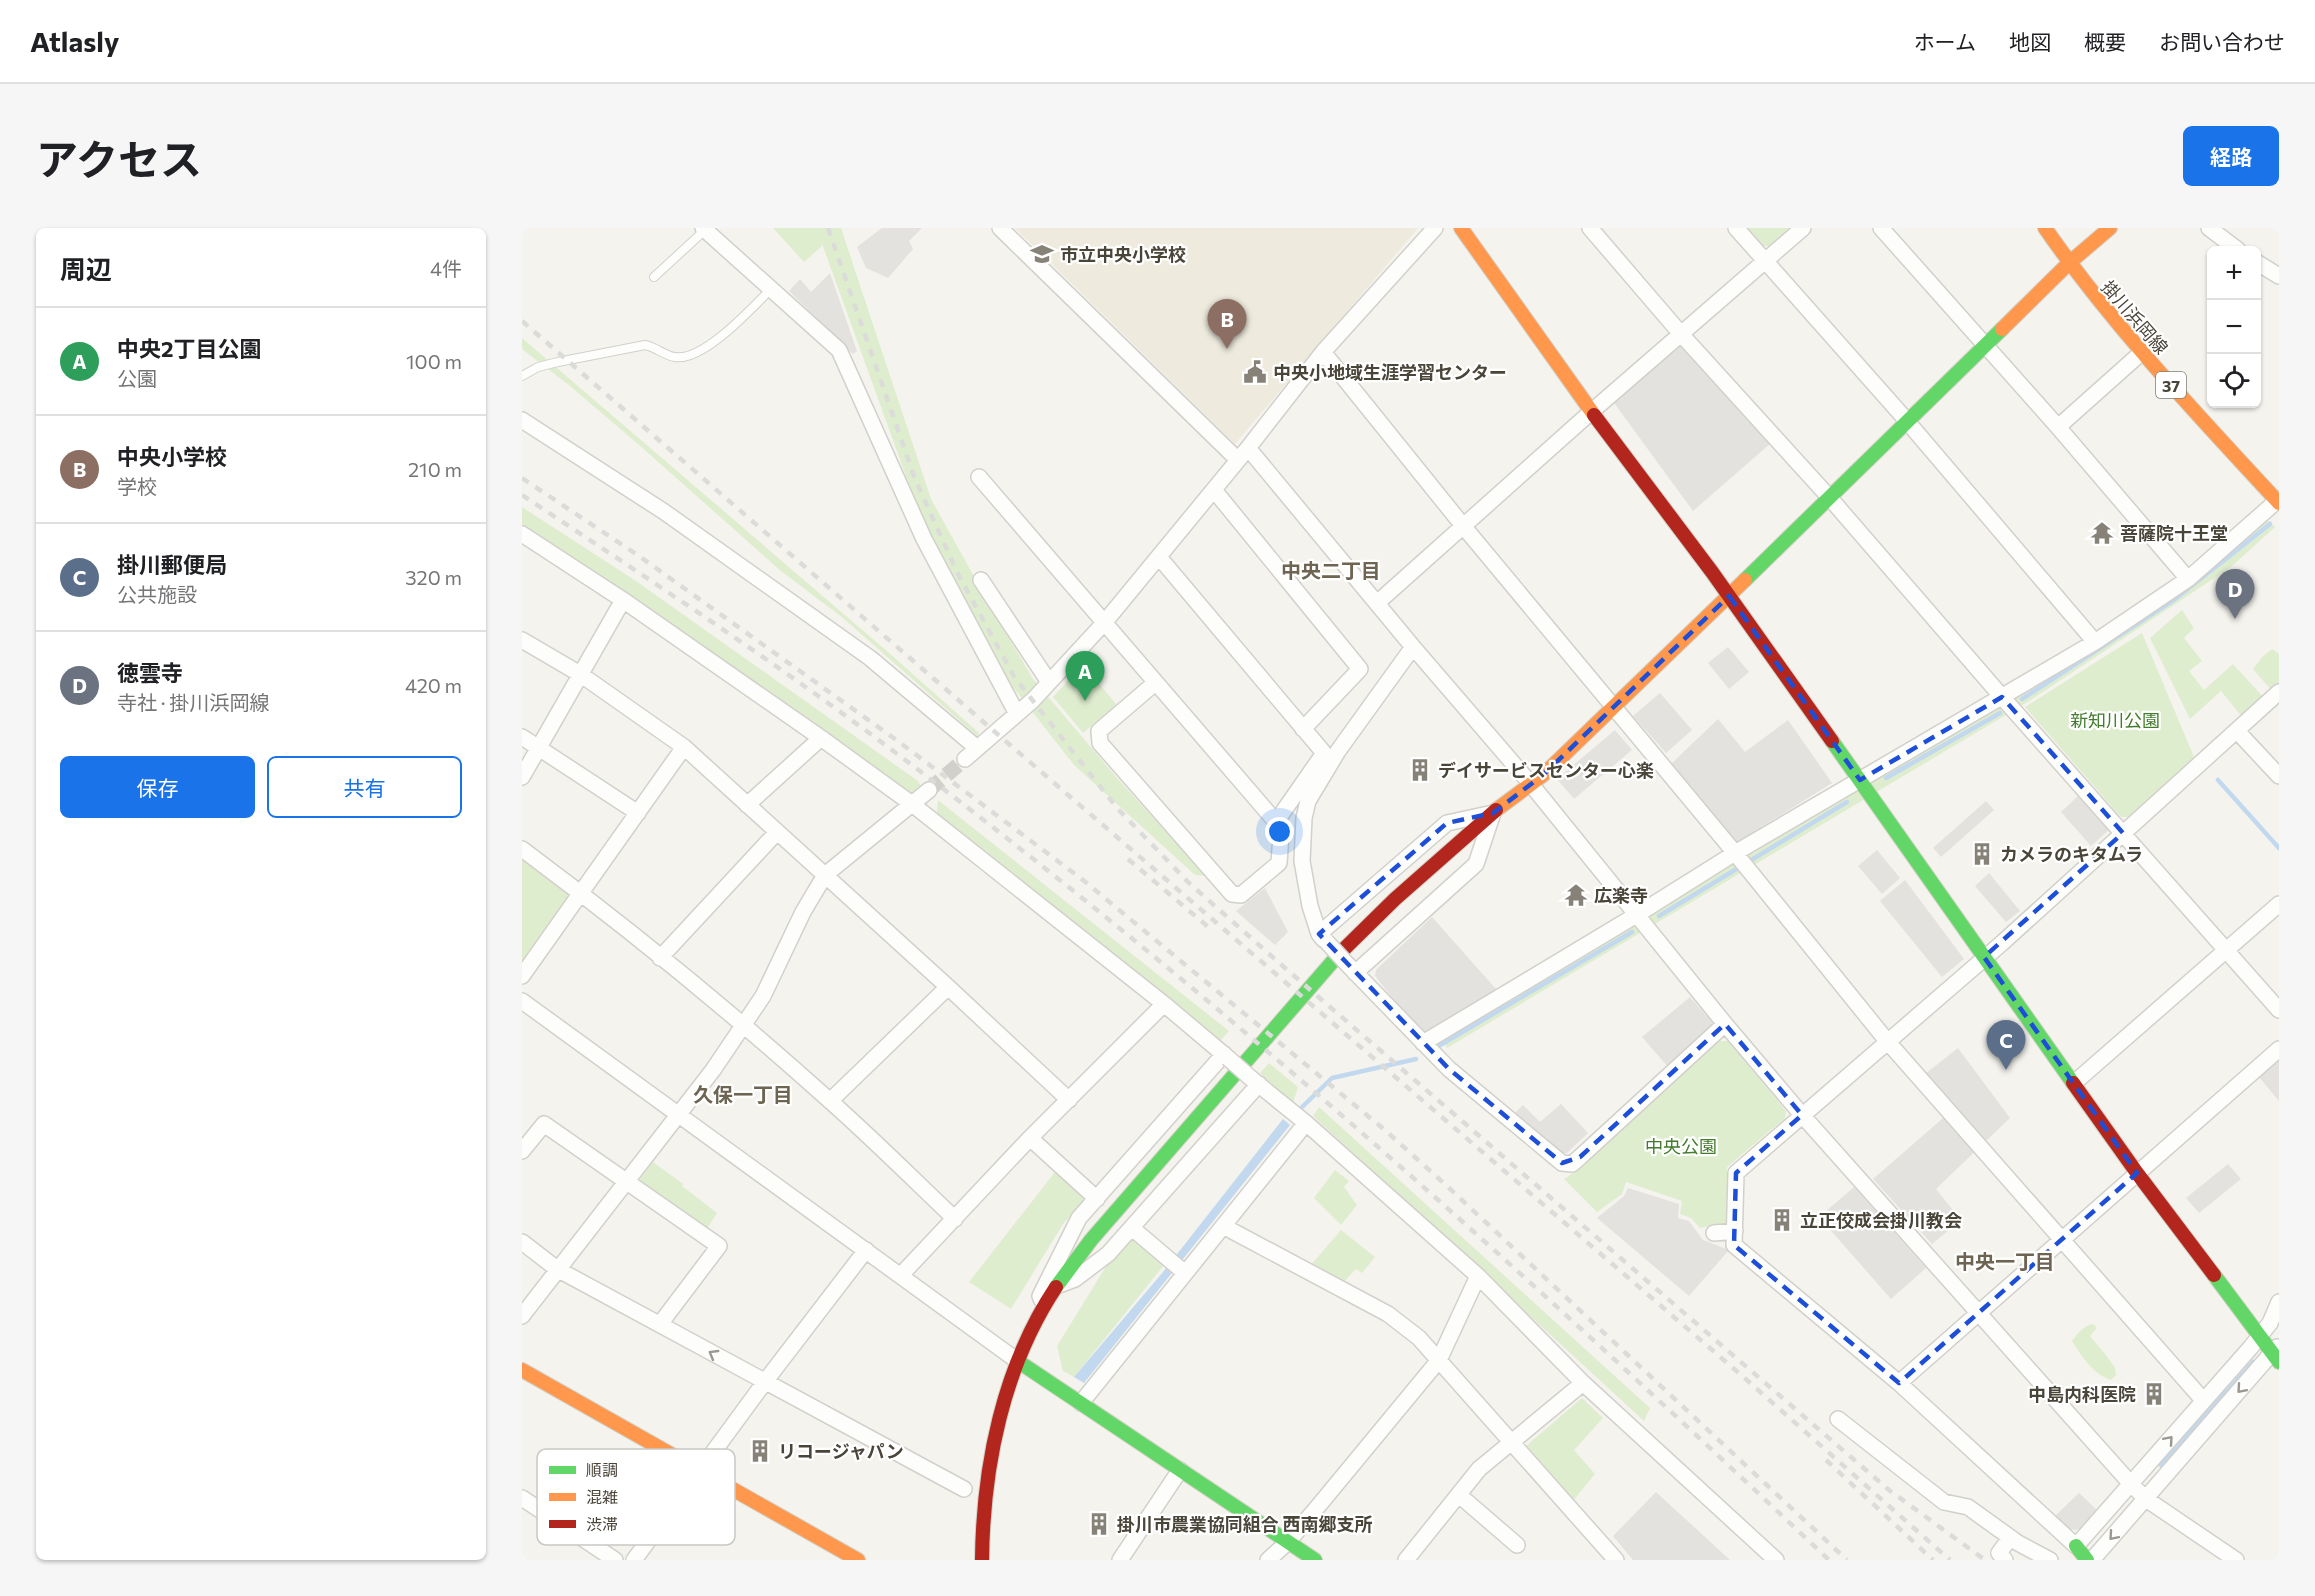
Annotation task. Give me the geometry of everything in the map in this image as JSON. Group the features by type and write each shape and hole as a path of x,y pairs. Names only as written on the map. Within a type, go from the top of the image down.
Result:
{"street":[{"path":"1000,228 1238,460"},
{"path":"965,759 1017,714 1104,623 1248,448 1323,352 1435,228"},
{"path":"1461,228 1591,412 1729,596 2137,1173 2259,1336 2277,1354 2146,1499 2082,1556"},
{"path":"1590,228 2279,1010"},
{"path":"1736,228 1907,421 2095,642"},
{"path":"1377,603 1591,412 1803,228"},
{"path":"1881,228 2058,427 2188,579"},
{"name":"掛川浜岡線","path":"2045,228 2086,288 2141,353 2278,501"},
{"path":"982,1560 981,1533 985,1485 993,1438 1019,1362 1044,1308 1091,1240 1329,964 1395,899 1493,813 1543,775 2069,263 2110,228"},
{"path":"2209,228 2233,246"},
{"path":"704,229 839,350 924,539 1017,714"},
{"path":"2261,265 2279,276"},
{"path":"1323,352 1887,1041 2203,1400"},
{"path":"2058,427 2141,353"},
{"path":"522,420 663,512 870,658 977,748"},
{"path":"1248,448 1413,647 1530,783 1725,1024 1802,1115 2131,1484 2146,1499 2236,1560"},
{"path":"979,477 1276,822 1281,836 1279,863 1241,895 1232,894 1100,743 1099,731 1155,683"},
{"path":"1214,490 1360,669 1304,729"},
{"path":"1428,1048 1735,853 2095,642 2188,579 2278,501"},
{"path":"522,534 623,600 912,804 1164,1004 1299,1117 1478,1276 1582,1383 1776,1560"},
{"path":"1159,557 1324,753 1276,822"},
{"path":"981,580 1049,682"},
{"path":"522,777 623,600"},
{"path":"522,640 579,674 684,747 1069,1100"},
{"path":"1413,647 1338,751 1308,801 1304,818 1302,861 1310,906 1323,938 1449,1069 1562,1163 1572,1164 1725,1024"},
{"path":"2082,1556 1899,1383 1734,1245 1737,1173 1984,957 2279,692"},
{"path":"2237,731 2279,776"},
{"path":"522,736 638,813"},
{"path":"747,805 821,738"},
{"path":"522,976 684,747"},
{"path":"522,1316 713,1070 744,1026 763,996 803,912 825,875 929,790"},
{"path":"1323,938 1447,823 1493,813"},
{"path":"1351,969 1476,864 1493,813"},
{"path":"660,958 777,832"},
{"path":"522,849 580,892 744,1026 830,1101 955,1219"},
{"path":"2074,1083 2279,904"},
{"path":"830,1101 948,987"},
{"path":"522,1001 1019,1362 1315,1560"},
{"path":"901,1275 1030,1138 1164,1004"},
{"path":"1899,1383 2279,1049"},
{"path":"1044,1308 1040,1296 1079,1218 1226,1056"},
{"path":"1059,1285 1075,1279 1102,1259 1132,1228 1256,1082"},
{"path":"1081,1403 1183,1271 1223,1226 1299,1117"},
{"path":"522,1151 544,1124 719,1246 660,1324"},
{"path":"1030,1138 1097,1199"},
{"path":"1223,1226 1388,1314 1419,1338 1616,1560"},
{"path":"1132,1228 1183,1271"},
{"path":"1714,1233 1735,1231"},
{"path":"522,1242 557,1269 764,1383 964,1489"},
{"path":"717,1449 764,1383 866,1250"},
{"path":"1268,1560 1288,1542 1439,1360 1478,1276"},
{"path":"2082,1556 2131,1484 2270,1323 2279,1302"},
{"path":"522,1370 662,1449"},
{"path":"1406,1560 1479,1469 1582,1383"},
{"path":"1838,1419 1944,1502 1968,1507 2010,1538 2050,1560"},
{"path":"1120,1560 1180,1470"},
{"path":"973,1560 974,1526 985,1485"},
{"path":"735,1490 857,1559 872,1559"},
{"path":"1459,1495 1517,1545"},
{"path":"522,1498 537,1508"},
{"path":"2005,1560 1999,1553 2010,1538"},
{"path":"592,1545 615,1560"},
{"path":"634,1560 645,1545"}],"lane":[{"path":"654,277 704,229"},
{"path":"522,376 558,362 645,345 675,357 690,355 719,339 771,290"}],"highlighted area":[{"path":"1729,596 1860,780 2002,697 2123,833 1984,957 2137,1173 1899,1383 1734,1245 1736,1173 1802,1115 1725,1024 1580,1157 1562,1163 1449,1069 1319,934 1447,823 1493,813 1543,775"}],"shaded area":[{"path":"882,228 922,228 909,241 913,249 888,278 866,268 857,247"},
{"path":"1015,228 1418,228 1235,444"},
{"path":"830,273 857,351 853,354 789,291 800,279 811,292"},
{"path":"1680,343 1771,443 1693,511 1612,400"},
{"path":"1728,647 1749,672 1729,689 1708,663"},
{"path":"1660,693 1692,730 1666,753 1633,716"},
{"path":"1718,719 1745,752 1788,720 1832,783 1736,843 1671,764"},
{"path":"1615,730 1632,750 1574,799 1557,779"},
{"path":"2080,794 2111,828 2091,846 2061,812"},
{"path":"1986,801 1994,810 1941,857 1933,848"},
{"path":"1877,850 1900,878 1882,894 1858,866"},
{"path":"1989,873 2020,911 2006,922 1975,886"},
{"path":"1905,880 1964,959 1942,977 1880,901"},
{"path":"1265,888 1288,932 1275,945 1236,911"},
{"path":"1432,917 1496,989 1465,1011 1425,1034 1409,1019 1375,976 1376,970"},
{"path":"1690,997 1717,1028 1669,1068 1642,1037"},
{"path":"1958,1048 2010,1118 1936,1189 1961,1220 1932,1244 1873,1179 1950,1112 1920,1078"},
{"path":"2279,1060 2279,1101 2259,1077"},
{"path":"1561,1104 1588,1133 1567,1153 1561,1153 1515,1113 1523,1105 1540,1122"},
{"path":"2228,1164 2241,1179 2199,1213 2186,1198"},
{"path":"1854,1187 1926,1268 1891,1299 1819,1217"},
{"path":"1628,1188 1679,1204 1678,1218 1689,1221 1703,1240 1729,1250 1689,1296 1597,1218 1624,1196"},
{"path":"1656,1492 1730,1560 1633,1560 1613,1536"},
{"path":"2079,1493 2097,1510 2080,1529 2075,1530 2070,1529 2055,1516"}],"green space":[{"path":"773,228 841,228 931,499 996,616 1033,679 1117,778 1206,876 1195,875 1074,765 1012,686 919,512 821,241 822,246 804,262"},
{"path":"1745,228 1790,228 1769,246 1760,246"},
{"path":"522,338 888,652 979,733 977,736 843,618 781,571 638,444 522,349"},
{"path":"522,507 636,581 918,781 921,786 908,794 823,729 522,524"},
{"path":"2267,519 2275,527 2231,567 2031,700 1447,1048 1443,1039 2226,555"},
{"path":"2182,610 2194,628 2184,638 2202,661 2189,671 2204,690 2233,664 2265,699 2243,718 2221,691 2190,719 2150,638"},
{"name":"新知川公園","path":"2142,633 2194,757 2129,817 2121,817 2025,707"},
{"path":"2272,649 2279,654 2279,685 2272,691 2253,669"},
{"path":"1083,665 1117,705 1083,733 1053,697"},
{"path":"938,800 1229,1031 1220,1041 937,813"},
{"path":"522,859 572,895 522,963"},
{"name":"中央公園","path":"1719,1041 1728,1041 1786,1111 1785,1118 1727,1167 1727,1222 1700,1228 1691,1218 1680,1214 1682,1201 1626,1182 1622,1194 1597,1212 1564,1179 1576,1171"},
{"path":"1269,1063 1298,1087 1293,1103 1260,1073"},
{"path":"1319,1107 1650,1408 1644,1421 1313,1116"},
{"path":"653,1162 717,1213 705,1232 638,1182"},
{"path":"1335,1170 1349,1181 1344,1187 1357,1205 1341,1225 1314,1198"},
{"path":"1055,1172 1087,1197 1063,1224 1011,1309 969,1282"},
{"path":"1341,1230 1375,1257 1362,1273 1356,1269 1342,1284 1309,1267"},
{"path":"1131,1238 1164,1265 1074,1377 1063,1371 1057,1346 1110,1260"},
{"path":"2093,1324 2097,1328 2090,1336 2115,1368 2116,1375 2111,1380 2093,1369 2072,1341 2084,1328"},
{"path":"1582,1398 1603,1418 1574,1450 1595,1474 1572,1502 1526,1446"}],"water":[{"path":"1283,1119 1290,1125 1084,1383 1074,1377 1163,1272"}],"waterway":[{"path":"2022,699 2175,599 2270,524"},
{"path":"1886,778 2000,713"},
{"path":"2218,780 2279,848"},
{"path":"1659,916 1847,802"},
{"path":"1437,1047 1632,932"},
{"path":"1298,1111 1332,1078 1416,1059"},
{"path":"2161,1465 2253,1362"}],"tunnel":[{"path":"929,790 965,759"}],"railway":[{"path":"828,228 915,479 958,574 1015,678 1117,808 1189,883 1285,968 1889,1490 1985,1560"},
{"path":"522,321 1740,1374 1950,1560"},
{"path":"522,478 639,556 895,739 1083,880 1386,1131 1847,1560"},
{"path":"522,495 709,620 847,717 1015,844 1135,941 1254,1040 1488,1244 1829,1560"},
{"path":"1128,859 1213,931"},
{"path":"1826,1460 1933,1560"}],"traffic: fast":[{"path":"1745,580 2002,329"},
{"path":"1832,741 2073,1083"},
{"path":"1056,1287 1091,1240 1340,953"},
{"path":"2214,1275 2279,1362"},
{"path":"1019,1362 1315,1560"},
{"path":"2076,1546 2087,1560"}],"traffic: slow":[{"path":"1461,228 1594,415"},
{"path":"2045,228 2128,335 2279,503"},
{"path":"2002,329 2069,263 2110,228"},
{"path":"1496,810 1543,775 1745,580"},
{"path":"522,1370 662,1449"},
{"path":"735,1490 858,1560"}],"traffic: jam":[{"path":"1594,415 1712,572 1832,741"},
{"path":"1340,953 1395,899 1496,810"},
{"path":"2073,1083 2214,1275"},
{"path":"982,1560 987,1489 1000,1418 1022,1350 1056,1287"}],"place":[{"name":"市立中央小学校","path":"1042,254"},
{"name":"中央小学校","path":"1227,349"},
{"name":"中央小地域生涯学習センター","path":"1255,372"},
{"name":"菩薩院十王堂","path":"2102,533"},
{"name":"徳雲寺","path":"2235,619"},
{"name":"中央2丁目公園","path":"1085,701"},
{"name":"デイサービスセンター心楽","path":"1420,770"},
{"name":"カメラのキタムラ","path":"1982,854"},
{"name":"広楽寺","path":"1576,895"},
{"name":"掛川郵便局","path":"2006,1070"},
{"name":"立正佼成会掛川教会","path":"1782,1220"},
{"name":"中島内科医院","path":"2154,1394"},
{"name":"リコージャパン","path":"760,1451"},
{"name":"掛川市農業協同組合 西南郷支所","path":"1099,1524"}],"district":[{"name":"中央二丁目","path":"1331,570"},
{"name":"久保一丁目","path":"743,1094"},
{"name":"中央一丁目","path":"2005,1261"}]}
